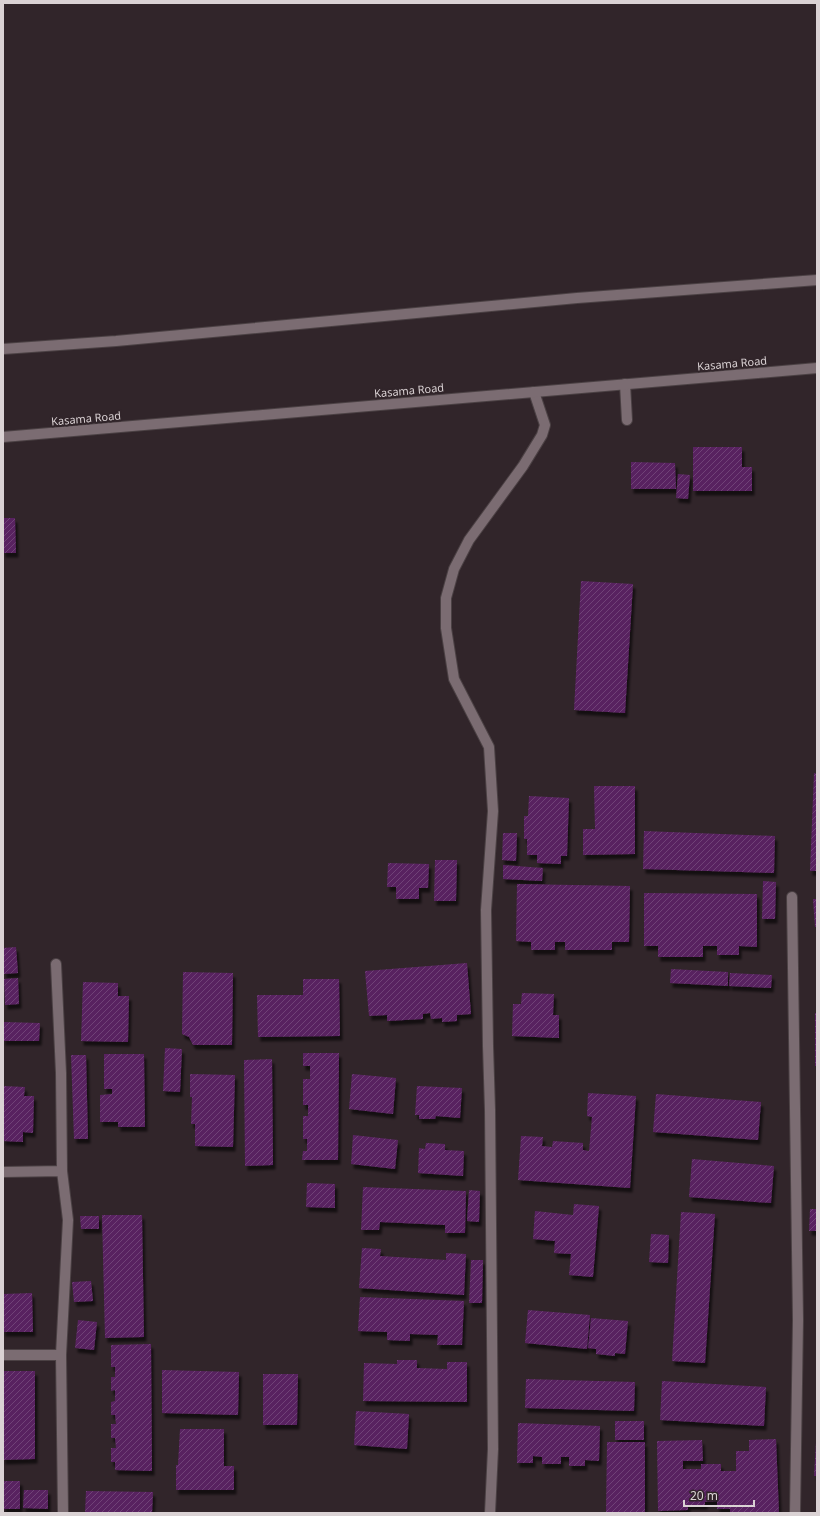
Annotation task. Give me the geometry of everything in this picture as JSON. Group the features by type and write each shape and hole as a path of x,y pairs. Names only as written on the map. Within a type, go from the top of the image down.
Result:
{"street":[{"path":"3,349 124,340 577,298 817,280"},
{"name":"Kasama Road","path":"3,437 817,368"},
{"path":"626,384 627,420"},
{"path":"490,1513 493,1441 490,1110 486,910 492,811 488,747 454,679 446,628 446,598 454,569 469,540 523,466 542,435 545,425 534,392"},
{"path":"792,897 798,1320 795,1513"},
{"path":"56,964 61,1073 62,1171 68,1220 61,1355 63,1513"},
{"path":"3,1172 62,1171"},
{"path":"3,1355 61,1355"}],"building":[{"path":"693,447 742,447 742,467 752,467 752,491 693,491"},
{"path":"631,462 675,463 676,489 631,489"},
{"path":"678,474 690,475 688,499 676,498"},
{"path":"3,518 15,518 16,553 3,553"},
{"path":"581,581 633,584 625,713 574,710"},
{"path":"814,773 817,774 817,871 810,871"},
{"path":"594,786 635,786 635,854 583,855 583,829 595,829"},
{"path":"529,796 569,798 567,856 561,856 561,864 537,863 537,855 527,855 527,839 524,839 524,816 528,816"},
{"path":"644,831 775,836 774,873 643,869"},
{"path":"503,833 517,833 516,861 502,860"},
{"path":"435,860 457,860 456,901 434,901"},
{"path":"388,863 429,864 428,888 419,888 419,899 396,899 396,887 387,887"},
{"path":"503,865 543,868 542,881 503,879"},
{"path":"763,881 776,882 775,919 762,919"},
{"path":"517,884 630,886 629,942 612,942 612,950 565,950 565,942 555,942 555,950 531,950 531,942 516,941"},
{"path":"644,893 757,894 757,947 739,946 739,955 717,955 717,946 703,946 703,957 658,957 658,946 644,946"},
{"path":"813,899 817,899 817,927 815,927"},
{"path":"16,947 18,973 4,974 3,948"},
{"path":"467,963 471,1014 457,1015 457,1021 442,1022 442,1018 431,1019 430,1013 423,1014 423,1019 387,1021 387,1015 369,1016 365,971"},
{"path":"671,969 728,972 728,986 670,983"},
{"path":"183,972 233,973 232,1045 193,1045 189,1037 182,1034"},
{"path":"730,973 772,975 771,988 729,986"},
{"path":"18,978 19,1004 5,1005 4,979"},
{"path":"303,979 339,979 340,1036 258,1037 257,995 303,995"},
{"path":"83,982 118,983 118,996 129,996 128,1042 81,1041"},
{"path":"522,993 554,994 553,1015 559,1015 559,1038 512,1036 513,1004 521,1004"},
{"path":"815,1013 817,1013 817,1066 815,1066"},
{"path":"3,1022 40,1023 39,1041 3,1041"},
{"path":"165,1048 182,1049 180,1092 163,1091"},
{"path":"303,1053 339,1053 338,1160 302,1160 303,1151 307,1151 307,1139 303,1139 303,1116 308,1116 308,1105 303,1105 303,1079 310,1079 310,1066 303,1066"},
{"path":"104,1054 144,1054 145,1127 118,1127 118,1122 100,1122 100,1095 112,1094 112,1089 104,1089"},
{"path":"71,1055 86,1055 88,1139 74,1139"},
{"path":"272,1059 273,1165 245,1166 244,1060"},
{"path":"190,1074 235,1075 233,1147 195,1146 195,1124 191,1124 192,1097 190,1097"},
{"path":"352,1074 396,1078 393,1114 349,1109"},
{"path":"3,1086 25,1087 24,1096 34,1096 33,1133 23,1132 23,1142 3,1141"},
{"path":"417,1086 462,1088 460,1118 436,1116 435,1119 419,1119 419,1115 415,1115"},
{"path":"588,1093 636,1096 630,1188 518,1180 521,1136 543,1137 542,1146 552,1147 553,1141 583,1143 583,1150 589,1151 592,1117 587,1116"},
{"path":"656,1094 761,1102 758,1140 653,1132"},
{"path":"353,1135 398,1140 395,1169 351,1164"},
{"path":"426,1143 445,1144 445,1150 464,1151 463,1176 418,1173 419,1148 425,1149"},
{"path":"692,1159 774,1166 771,1203 689,1197"},
{"path":"307,1183 335,1184 335,1208 306,1207"},
{"path":"363,1187 466,1191 465,1233 445,1233 445,1225 380,1222 379,1230 361,1230"},
{"path":"469,1190 480,1191 479,1222 467,1221"},
{"path":"574,1204 599,1206 593,1277 569,1275 571,1254 554,1253 555,1241 533,1239 535,1211 573,1215"},
{"path":"810,1209 817,1209 817,1231 809,1231"},
{"path":"681,1212 715,1214 705,1363 672,1361"},
{"path":"102,1215 142,1215 144,1337 105,1338"},
{"path":"80,1216 99,1216 99,1229 81,1229"},
{"path":"651,1234 669,1235 668,1263 649,1262"},
{"path":"362,1248 381,1249 380,1256 446,1260 446,1253 466,1254 464,1295 359,1288"},
{"path":"471,1260 483,1260 482,1303 469,1303"},
{"path":"91,1281 93,1301 74,1302 72,1282"},
{"path":"32,1293 33,1332 3,1332 3,1294"},
{"path":"360,1297 464,1301 462,1345 437,1345 438,1335 410,1334 410,1341 387,1340 387,1332 358,1331"},
{"path":"528,1310 590,1315 587,1349 525,1343"},
{"path":"591,1318 628,1321 625,1354 615,1353 615,1356 596,1354 596,1349 588,1348"},
{"path":"78,1320 97,1322 94,1350 75,1348"},
{"path":"151,1344 152,1471 115,1470 115,1462 111,1462 111,1448 116,1448 115,1438 111,1438 111,1424 116,1424 115,1415 111,1415 111,1402 115,1401 115,1390 111,1391 111,1377 115,1377 115,1367 111,1367 111,1345"},
{"path":"397,1360 417,1360 417,1368 447,1369 447,1362 467,1362 467,1402 363,1401 364,1363 397,1364"},
{"path":"162,1370 239,1372 238,1415 162,1413"},
{"path":"3,1371 35,1371 35,1459 3,1460"},
{"path":"263,1374 298,1374 297,1425 263,1425"},
{"path":"526,1379 635,1382 634,1411 525,1408"},
{"path":"662,1381 766,1387 764,1426 660,1420"},
{"path":"356,1411 409,1414 407,1449 354,1445"},
{"path":"615,1421 644,1421 644,1440 615,1440"},
{"path":"518,1423 600,1426 599,1461 585,1460 585,1466 569,1466 569,1457 561,1457 561,1464 542,1464 542,1457 533,1456 533,1463 517,1463"},
{"path":"180,1429 224,1429 224,1466 234,1466 234,1490 176,1490 176,1465 178,1465"},
{"path":"776,1439 779,1513 730,1513 730,1509 717,1509 717,1501 705,1502 705,1505 688,1505 688,1510 658,1511 657,1441 702,1440 703,1461 683,1461 683,1469 701,1469 701,1464 721,1464 721,1471 736,1471 736,1451 749,1451 749,1440"},
{"path":"607,1442 645,1442 645,1513 606,1513"},
{"path":"816,1442 817,1476 814,1476"},
{"path":"3,1481 20,1481 20,1509 3,1509"},
{"path":"24,1490 48,1490 48,1509 23,1508"},
{"path":"86,1491 153,1492 152,1513 85,1513"}]}
